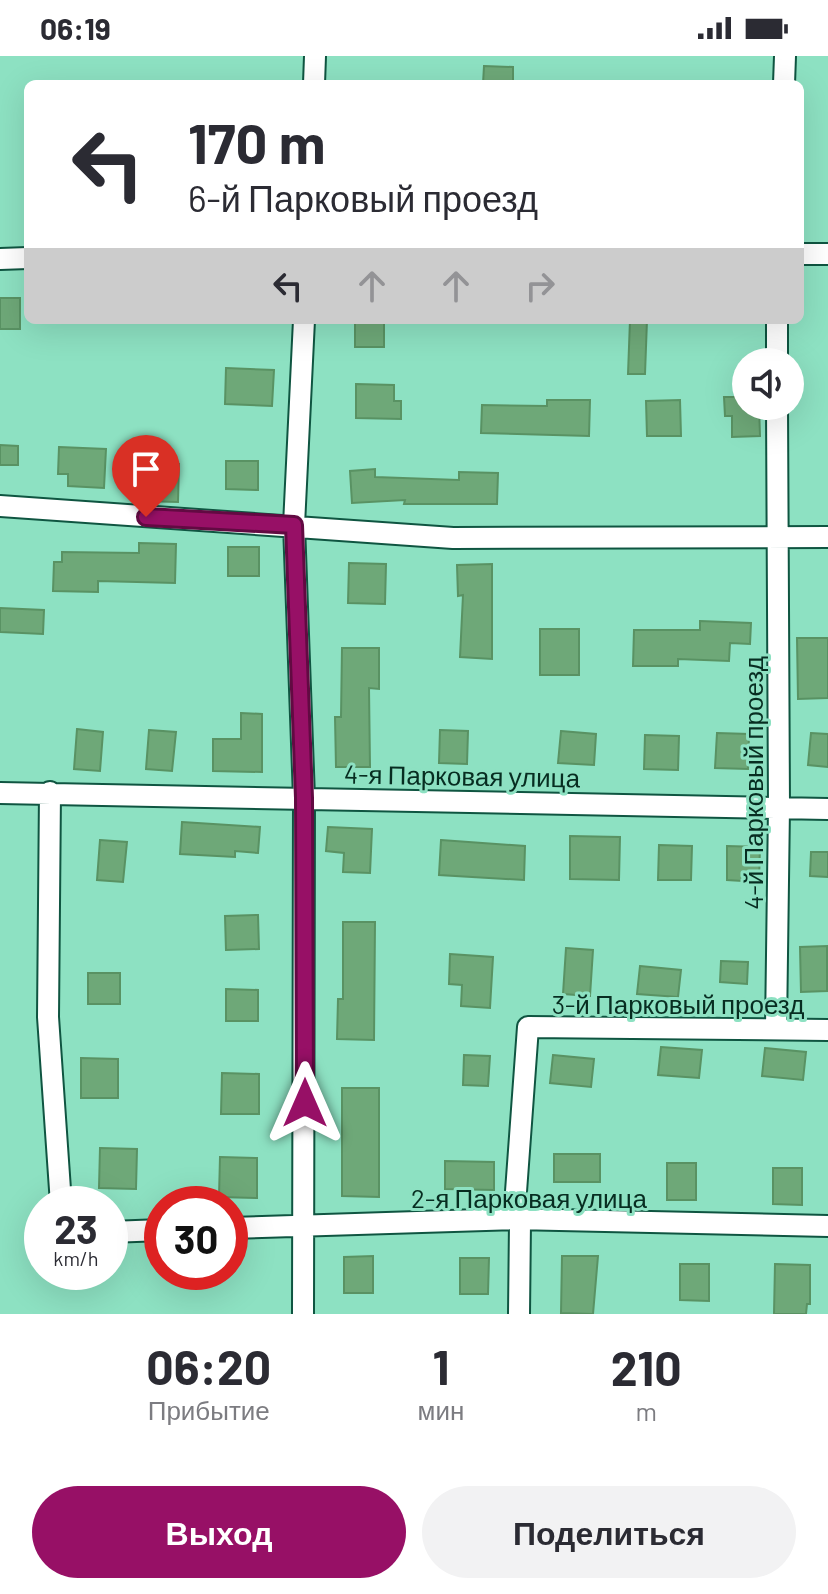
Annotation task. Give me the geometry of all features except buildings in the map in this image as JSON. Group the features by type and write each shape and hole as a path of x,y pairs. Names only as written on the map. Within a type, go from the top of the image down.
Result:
{"street":[{"path":"314,80 315,56"},
{"path":"784,80 785,56"},
{"path":"804,254 828,254"},
{"path":"0,259 24,258"},
{"path":"303,1314 304,798 294,525 304,324"},
{"path":"777,324 777,348"},
{"name":"4-й Парковый проезд","path":"776,1029 779,807 777,420"},
{"path":"0,506 453,538 828,537"},
{"path":"50,792 48,1017 60,1186"},
{"name":"4-я Парковая улица","path":"0,793 828,809"},
{"name":"3-й Парковый проезд","path":"517,1220 528,1027 828,1030"},
{"path":"517,1220 519,1314"},
{"name":"2-я Парковая улица","path":"248,1227 517,1220 828,1226"}],"route":[{"path":"146,517 294,525 304,798 305,1103"}]}
